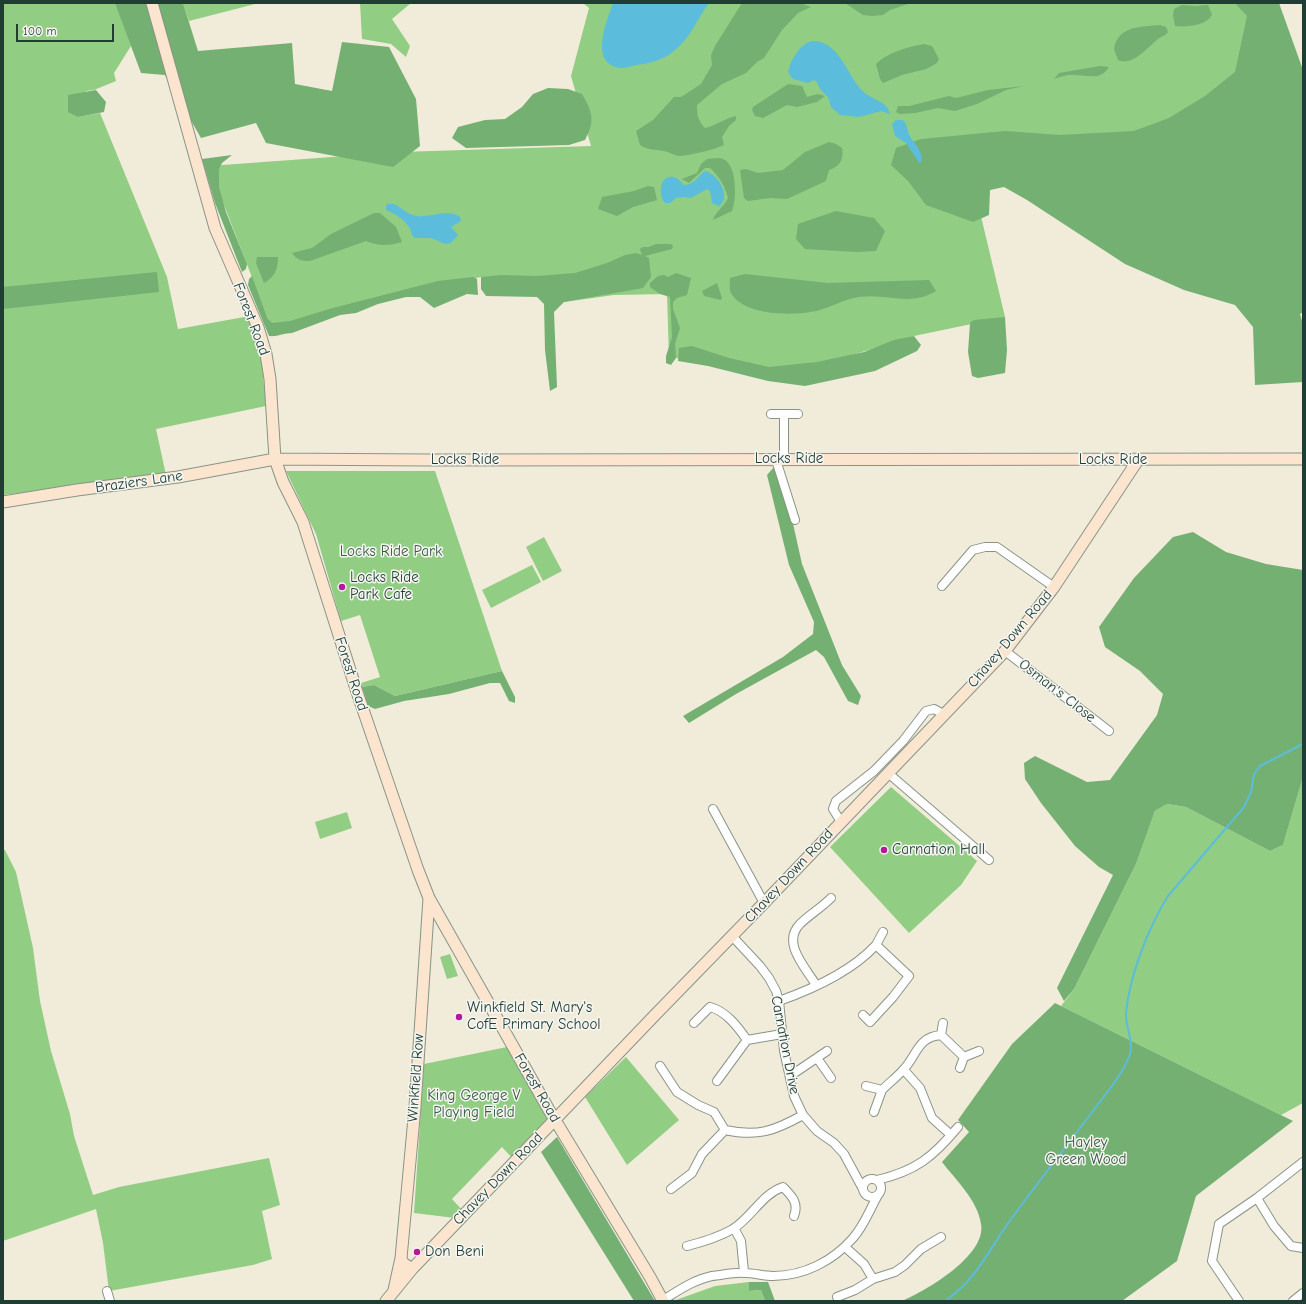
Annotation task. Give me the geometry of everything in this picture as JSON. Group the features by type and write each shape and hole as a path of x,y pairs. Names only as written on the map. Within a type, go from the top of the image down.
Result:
{"main road":[{"name":"Forest Road","path":"152,3 215,228 258,327 266,354 270,379 275,459 283,482 303,522 357,692 429,898 555,1119 647,1271 663,1301"},
{"name":"Locks Ride","path":"275,459 1303,459"},
{"name":"Braziers Lane","path":"3,502 77,490 178,477 275,459"},
{"name":"Chavey Down Road","path":"412,1269 1004,651 1054,587 1138,460"},
{"name":"Winkfield Row","path":"390,1297 401,1258 414,1119 429,898"},
{"path":"401,1258 404,1263 412,1269"},
{"name":"Winkfield Row","path":"390,1297 412,1269"}],"street":[{"path":"772,414 798,414"},
{"path":"784,414 780,460 795,520"},
{"path":"942,586 973,550 985,546 997,547 1054,587"},
{"name":"Osman's Close","path":"1004,651 1108,731"},
{"path":"841,822 833,808 836,801 874,771 904,741 926,711 934,709 944,715"},
{"path":"888,773 989,860"},
{"path":"713,809 764,903"},
{"path":"816,985 792,946 793,934 799,924 820,910 831,898"},
{"path":"779,1001 816,985 843,971 866,956 876,945 883,932"},
{"name":"Carnation Drive","path":"732,936 754,957 769,978 779,1001 782,1034 794,1096 803,1115 817,1131 834,1143 844,1154 864,1192 866,1216"},
{"path":"863,1015 870,1022 893,997 909,976 876,945"},
{"path":"694,1023 710,1007 716,1009 736,1024 747,1040"},
{"path":"940,1035 943,1024"},
{"path":"717,1081 747,1040 782,1034"},
{"path":"874,1112 882,1090 904,1070 922,1042 930,1036 940,1035 964,1057"},
{"path":"790,1076 827,1051"},
{"path":"960,1068 964,1057 979,1051"},
{"path":"817,1058 831,1078"},
{"path":"660,1066 677,1092 698,1105 714,1112 725,1130 744,1134 759,1134 788,1123 803,1115"},
{"path":"904,1070 920,1088 932,1118 951,1135"},
{"path":"866,1086 882,1090"},
{"path":"875,1180 880,1191 872,1197 864,1192 866,1182 897,1175 922,1163 940,1148 958,1127"},
{"path":"671,1189 692,1173 702,1154 725,1130"},
{"path":"1239,1301 1212,1261 1219,1224 1257,1198 1303,1162"},
{"path":"854,1171 864,1178 875,1180"},
{"name":"Carnation Drive","path":"663,1301 689,1284 710,1277 744,1272 772,1276 802,1272 829,1259 855,1237 880,1191 897,1175"},
{"path":"687,1246 707,1240 734,1228 766,1197 783,1187 795,1201 796,1211 794,1216"},
{"path":"1257,1198 1274,1226 1291,1246 1303,1248"},
{"path":"734,1228 741,1242 744,1272"},
{"path":"837,1298 856,1290 873,1279 895,1272 905,1265 921,1249 941,1237"},
{"path":"845,1247 864,1264 873,1279"},
{"path":"107,1291 110,1301"},
{"path":"1293,1301 1303,1293"}],"green space":[{"path":"3,3 117,3 131,46 114,73 116,81 94,90 86,91 78,117 100,113 167,277 178,329 250,316 262,364 266,406 156,429 166,475 3,495"},
{"path":"115,3 183,3 198,51 292,43 295,84 332,91 342,42 389,47 416,99 420,146 393,167 266,143 256,123 201,138 165,75 141,73"},
{"path":"183,3 259,3 189,21"},
{"path":"360,3 411,3 392,19 410,46 406,57 391,44 362,39"},
{"path":"583,3 1248,3 1278,103 974,187 1005,317 914,336 790,374 669,357 667,294 614,295 564,302 537,297 481,277 387,297 272,329 209,166 400,152 591,146 571,76 589,8"},
{"path":"742,3 800,3 811,7 798,13 782,30 764,58 757,62 746,73 722,84 697,105 698,118 705,128 736,116 736,120 729,126 722,137 724,145 702,152 679,156 664,151 649,149 640,145 636,131 653,120 674,97 681,97 701,84 712,65 711,55 715,46"},
{"path":"845,3 911,3 890,10 883,15 872,16 863,15"},
{"path":"1235,3 1279,3 1303,70 1303,312 1300,314 1303,324 1303,382 1255,385 1253,327 1235,305 1184,290 1125,264 1027,200 1004,187 990,190 989,215 973,222 926,205 908,181 891,165 896,148 921,139 1005,131 1060,135 1134,131 1169,118 1205,96 1235,72 1247,16"},
{"path":"1182,5 1208,5 1212,15 1201,24 1175,26 1173,15 1174,9"},
{"path":"1160,25 1166,27 1168,32 1166,34 1134,59 1129,61 1118,60 1114,49 1116,41 1120,35 1126,31 1139,27"},
{"path":"924,44 932,46 939,59 937,63 926,69 902,75 883,83 880,79 876,64 892,53 905,48"},
{"path":"1100,66 1109,67 1098,76 1070,75 1054,79 1059,73"},
{"path":"788,84 802,86 807,97 818,94 825,96 817,102 797,107 787,105 763,118 755,116 752,110 753,107"},
{"path":"1024,86 1006,90 977,104 955,111 938,108 915,113 900,114 896,112 898,106 909,106 949,96 956,98 988,90"},
{"path":"548,88 568,89 582,94 589,107 591,117 590,127 585,140 569,145 466,148 452,138 458,127 485,120 505,119 522,107 533,94"},
{"path":"96,90 106,102 104,112 78,117 68,112 68,95"},
{"path":"829,142 842,148 842,159 836,167 829,170 826,181 787,199 770,198 748,201 744,198 740,170 746,169 758,173 783,170 805,152"},
{"path":"232,155 222,163 219,169 219,187 226,212 247,264 246,269 242,272 215,203 202,159"},
{"path":"721,158 728,162 735,183 735,199 732,211 713,220 728,198 719,178 710,168 705,168 689,183 682,179 697,173 701,164 707,159"},
{"path":"648,186 654,187 657,200 633,207 617,216 598,209 602,197 634,191"},
{"path":"836,211 874,218 885,231 876,251 856,252 805,249 796,239 798,224"},
{"path":"374,213 380,213 396,227 402,242 384,245 366,241 310,261 300,260 292,253 312,248 331,234"},
{"path":"656,244 671,244 673,246 672,249 645,256 649,258 651,277 643,288 564,302 554,312 557,387 550,391 545,350 544,304 537,297 486,296 481,289 481,277 502,275 537,276 575,273 607,263 625,255 636,253 642,255 640,249"},
{"path":"257,257 278,257 275,272 271,278 264,283 256,263"},
{"path":"157,272 159,292 3,309 3,287"},
{"path":"676,273 691,278 687,295 677,298 673,302 673,309 680,328 675,344 676,358 671,365 666,363 666,356 672,337 670,297 660,294 650,287 650,283 658,276 664,275 668,277"},
{"path":"745,274 828,283 929,280 936,291 926,296 908,299 869,296 859,297 821,310 806,313 782,314 758,310 737,301 731,293 730,278"},
{"path":"252,276 268,319 272,323 290,321 333,308 438,281 473,277 477,279 478,295 467,294 434,308 420,297 406,297 378,304 356,313 340,315 292,333 269,336 248,285 249,279"},
{"path":"717,283 722,298 721,300 704,296 702,291"},
{"path":"1005,317 1007,350 1005,373 978,378 972,376 968,352 970,323 974,320"},
{"path":"914,336 921,345 917,351 875,371 805,386 768,381 708,366 678,361 679,348 692,346 729,358 769,367 817,362 864,352 894,340"},
{"path":"774,467 782,474 802,564 842,665 861,696 858,705 848,701 824,657 816,650 736,694 689,723 683,716 783,657 813,634 814,622 789,565 767,475"},
{"name":"Locks Ride Park","path":"286,471 435,471 502,671 395,696 374,685 362,687 361,683 380,677 360,615 341,621 316,534"},
{"path":"1193,532 1226,552 1266,564 1303,570 1303,777 1283,845 1270,851 1186,807 1167,804 1155,811 1136,864 1074,989 1064,1001 1057,988 1113,875 1099,867 1075,846 1041,803 1025,779 1024,763 1035,756 1087,782 1110,780 1157,715 1163,694 1140,671 1105,647 1099,627 1134,578 1173,537"},
{"path":"544,537 562,571 543,581 526,547"},
{"path":"532,565 541,582 491,608 482,590"},
{"path":"502,671 515,697 515,703 509,701 500,683 490,683 449,694 404,701 375,709 368,706 362,687 374,685 395,696"},
{"path":"1303,777 1303,1103 1281,1115 1061,1006 1074,989 1136,864 1155,811 1167,804 1186,807 1270,851 1283,845"},
{"path":"891,787 977,861 961,885 909,933 830,847"},
{"path":"347,812 352,828 320,839 315,822"},
{"path":"3,850 5,850 16,872 33,948 40,1001 51,1051 70,1114 74,1136 93,1195 119,1187 269,1158 280,1205 262,1211 272,1259 253,1265 109,1291 103,1243 96,1209 3,1241"},
{"path":"450,954 458,976 447,979 440,957"},
{"name":"Hayley Green Wood","path":"1055,1003 1293,1121 1196,1196 1177,1261 1122,1301 902,1301 925,1289 953,1270 975,1248 980,1236 981,1224 976,1207 966,1191 942,1162 969,1132 958,1120 1012,1044"},
{"name":"King George V Playing Field","path":"507,1047 549,1120 513,1159 502,1147 452,1199 463,1211 455,1218 414,1213 424,1064"},
{"path":"626,1057 679,1120 627,1165 585,1097"},
{"path":"557,1137 655,1301 634,1301 541,1152"},
{"path":"749,1282 749,1291 761,1290 765,1301 673,1301 715,1286"},
{"path":"749,1282 768,1282 775,1301 765,1301 761,1290 749,1291"}],"water":[{"path":"613,3 709,3 690,34 681,45 671,53 662,59 652,62 621,68 611,65 605,59 602,51 604,30"},
{"path":"812,41 822,42 837,53 859,87 869,96 886,106 890,114 881,111 859,117 840,115 831,107 828,97 820,89 817,82 814,80 808,83 793,79 788,72 793,58 803,45"},
{"path":"896,120 903,120 906,124 910,136 921,153 922,161 920,164 906,143 895,136 892,124"},
{"path":"705,171 714,176 722,186 724,197 723,202 719,206 712,203 710,191 707,189 691,198 676,198 670,203 665,203 661,195 661,186 665,179 674,177 684,185 688,185"},
{"path":"387,204 394,204 407,213 416,216 441,213 454,214 460,217 461,221 451,227 458,235 451,243 445,244 431,238 415,238 412,236 409,227 404,221 386,210"}],"waterway":[{"path":"945,1301 955,1294 978,1268 1015,1213 1112,1086 1124,1067 1131,1049 1126,1018 1131,983 1147,937 1168,896 1244,807 1251,792 1254,774 1260,766 1303,744"}],"place":[{"name":"Locks Ride Park Cafe","path":"342,587"},
{"name":"Carnation Hall","path":"884,850"},
{"name":"Winkfield St. Mary's CofE Primary School","path":"459,1017"},
{"name":"Don Beni","path":"417,1252"}]}
